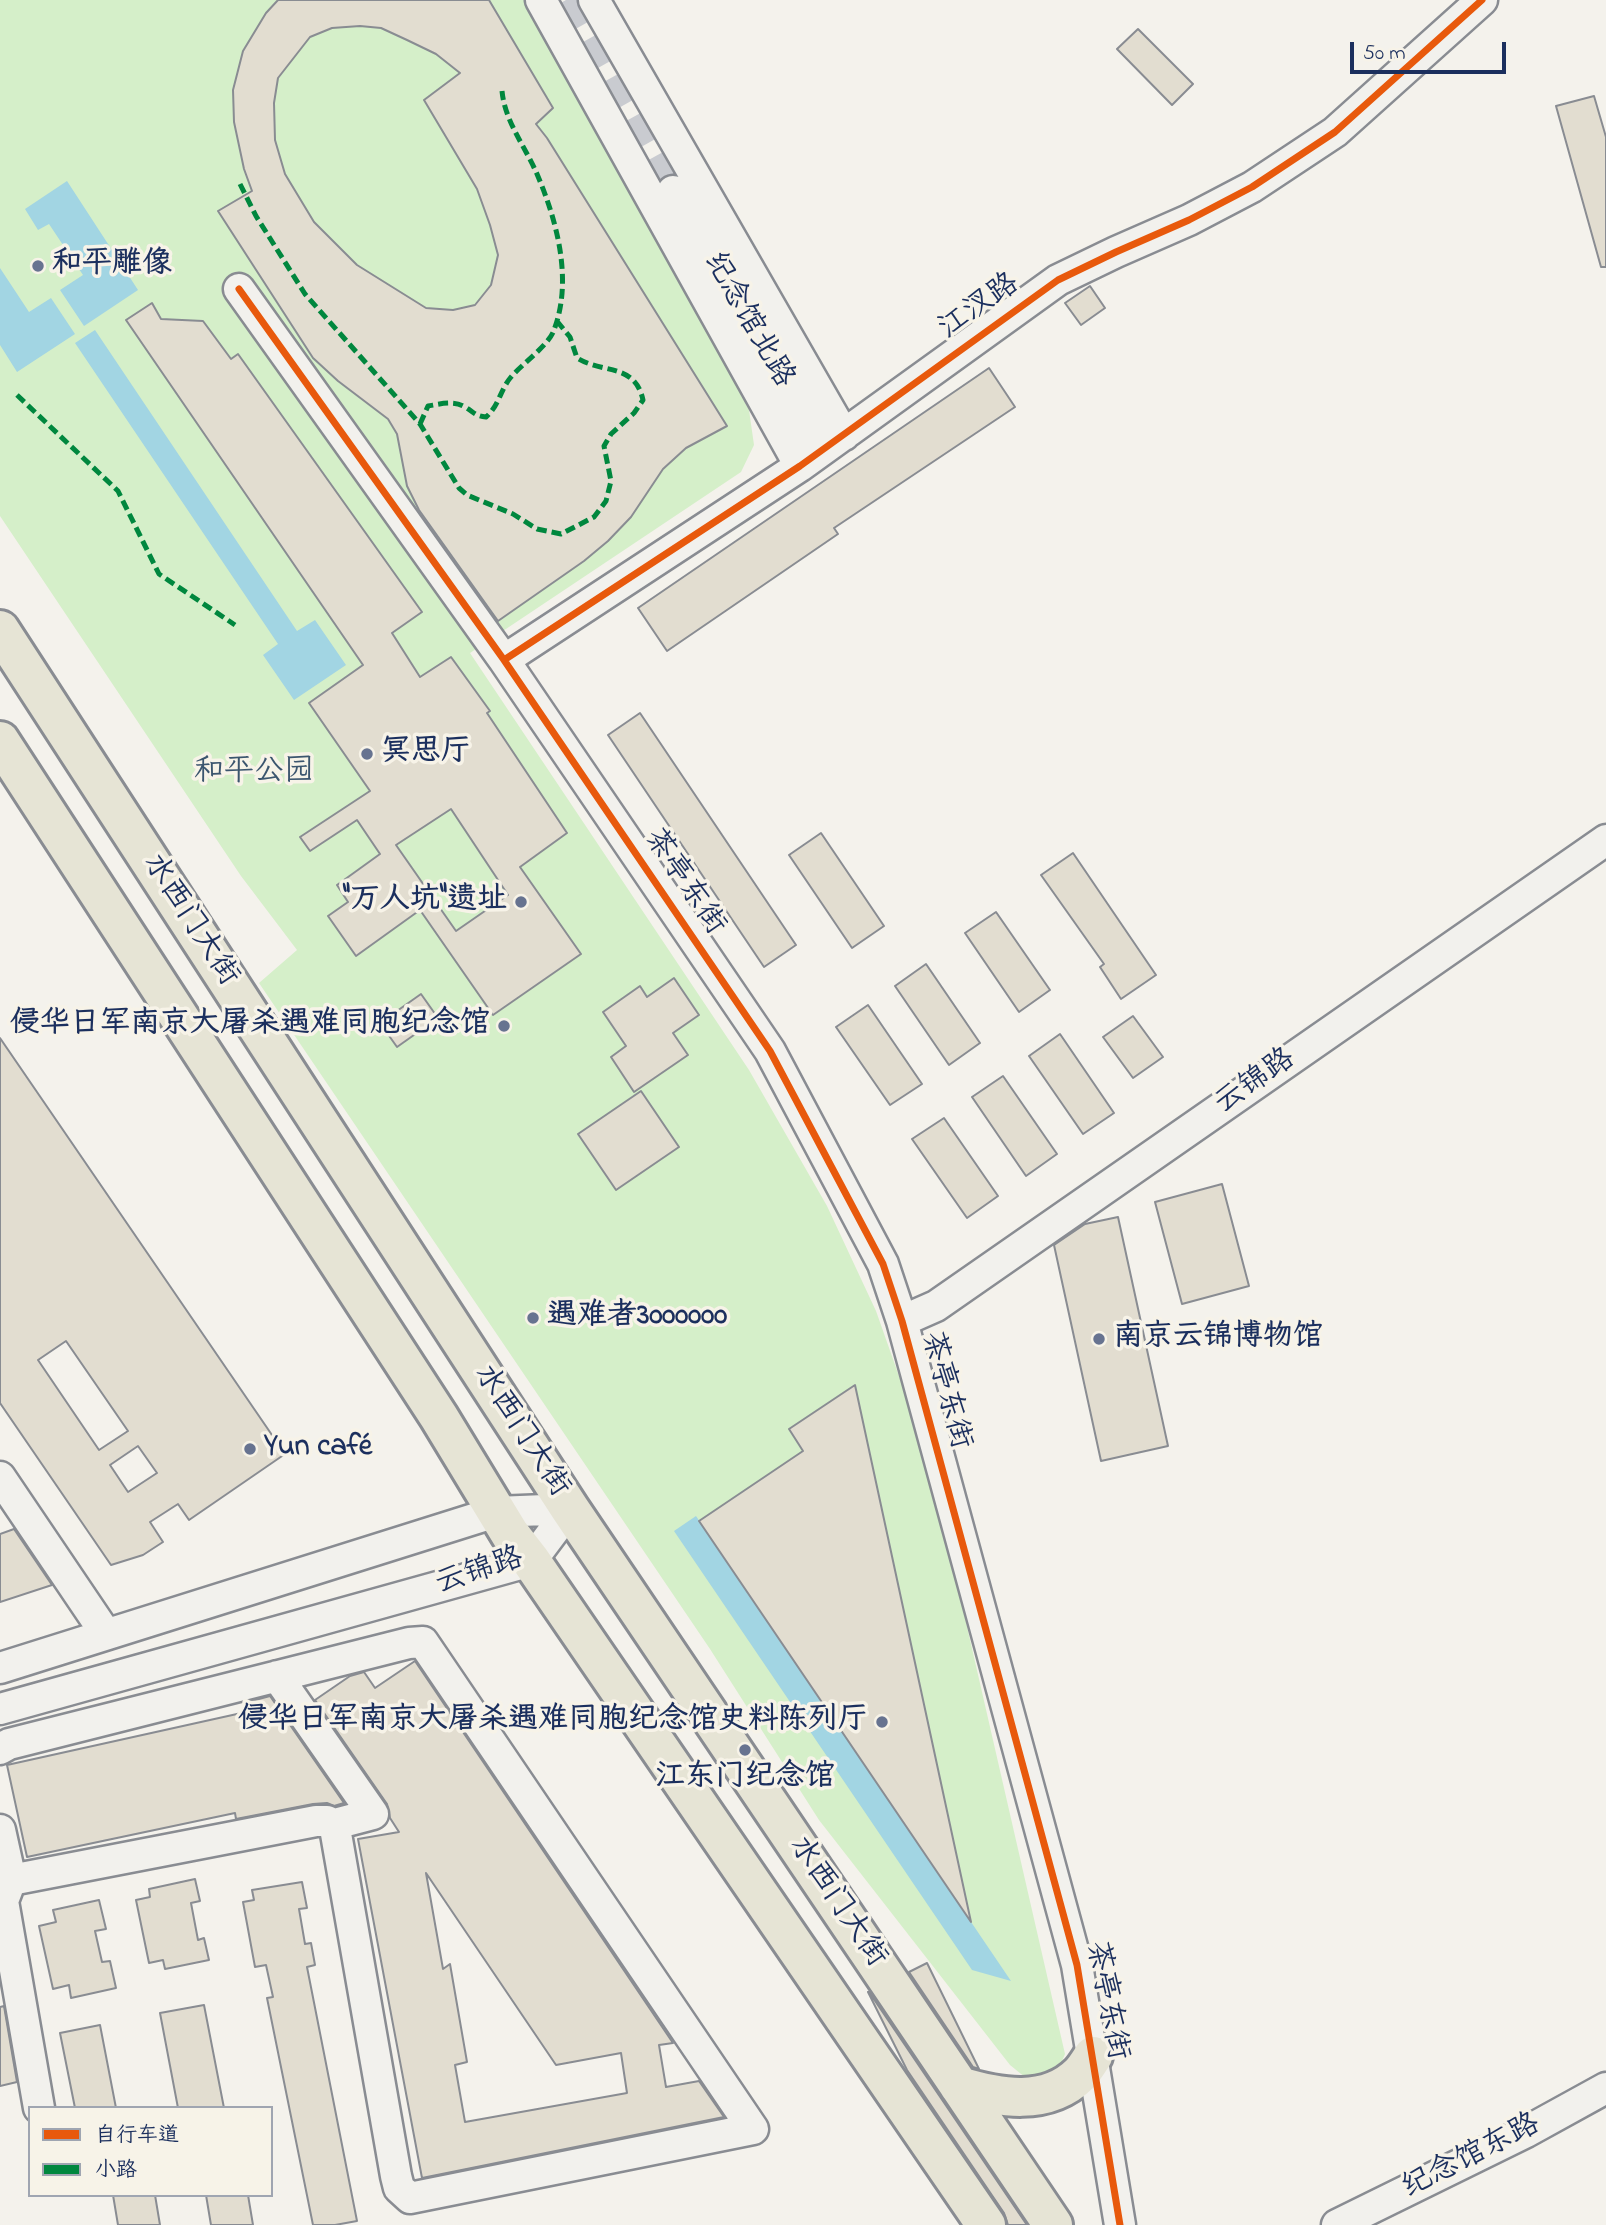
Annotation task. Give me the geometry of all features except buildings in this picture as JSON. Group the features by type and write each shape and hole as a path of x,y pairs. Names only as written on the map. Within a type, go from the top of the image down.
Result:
{"main road":[{"name":"水西门大街","path":"0,630 570,1509 1053,2225"},
{"name":"水西门大街","path":"0,741 439,1418 496,1512 986,2225"},
{"path":"959,2086 1003,2097 1033,2097 1057,2090 1080,2074 1093,2056"}],"street":[{"name":"纪念馆北路","path":"541,0 614,131 659,190 822,451"},
{"name":"江汊路","path":"504,660 822,451 1058,280 1189,220 1252,187 1335,132 1482,0"},
{"path":"556,26 569,34 586,31 592,24 596,3"},
{"path":"596,3 686,160 822,451"},
{"path":"586,80 586,58 602,48 612,48 629,61"},
{"path":"614,131 627,138 642,135 652,124 653,106"},
{"path":"659,190 645,175 648,164 658,156 667,154 686,160"},
{"name":"茶亭东街","path":"239,289 504,660 771,1051 883,1264 902,1321 1077,1965 1120,2225"},
{"name":"云锦路","path":"902,1321 936,1306 1606,840"},
{"path":"0,1477 106,1634"},
{"name":"云锦路","path":"0,1668 496,1512 570,1509"},
{"name":"云锦路","path":"0,1709 531,1561 570,1509"},
{"path":"0,1749 9,1744 277,1676 409,1643 423,1642 753,2129 410,2198 399,2188 396,2176 335,1828 327,1821 316,1821 5,1894"},
{"path":"277,1676 373,1814 331,1825"},
{"path":"0,1830 5,1894 39,2106"},
{"name":"纪念馆东路","path":"1337,2225 1526,2132 1606,2088"}],"green space":[{"name":"侵华日军南京大屠杀遇难同胞纪念馆","path":"0,0 528,0 749,410 754,445 741,472 470,653 749,1070 827,1206 876,1311 929,1461 1065,2054 1057,2073 1026,2078 1010,2065 819,1820 710,1649 259,983 297,950 241,876 0,516"}],"water":[{"path":"67,181 138,290 84,326 60,290 83,275 49,224 38,230 25,209"},
{"path":"0,268 29,312 51,298 75,334 17,372 0,345"},
{"path":"95,330 297,631 315,620 346,665 294,700 263,655 278,644 75,343"},
{"path":"696,1516 1011,1981 972,1970 674,1531"}],"tunnel":[{"path":"566,0 673,191"}],"marked path":[{"path":"420,424 428,406 442,404 461,405 486,417 511,377 551,336 560,311 562,271 551,211 537,174 507,113 502,91"},
{"path":"240,184 256,216 305,294 420,424 459,488 467,495 513,514 537,529 561,534 594,517 606,501 611,481 604,446 611,434 634,413 643,400 633,380 617,371 577,358 570,337 556,320"},
{"path":"17,395 118,491 159,574 235,625"}],"cycle path":[{"path":"504,660 800,466 1058,280 1189,220 1252,187 1335,132 1482,0"},
{"path":"239,289 504,660 770,1051 883,1264 902,1321 1077,1965 1120,2225"}],"place":[{"name":"和平雕像","path":"38,266"},
{"name":"冥思厅","path":"367,754"},
{"name":"\"万人坑\"遗址","path":"521,902"},
{"name":"侵华日军南京大屠杀遇难同胞纪念馆","path":"504,1026"},
{"name":"遇难者3000000","path":"533,1318"},
{"name":"南京云锦博物馆","path":"1099,1339"},
{"name":"Yun café","path":"250,1449"},
{"name":"侵华日军南京大屠杀遇难同胞纪念馆史料陈列厅","path":"882,1722"},
{"name":"江东门纪念馆","path":"745,1750"}],"park label":[{"name":"和平公园","path":"254,774"}]}
